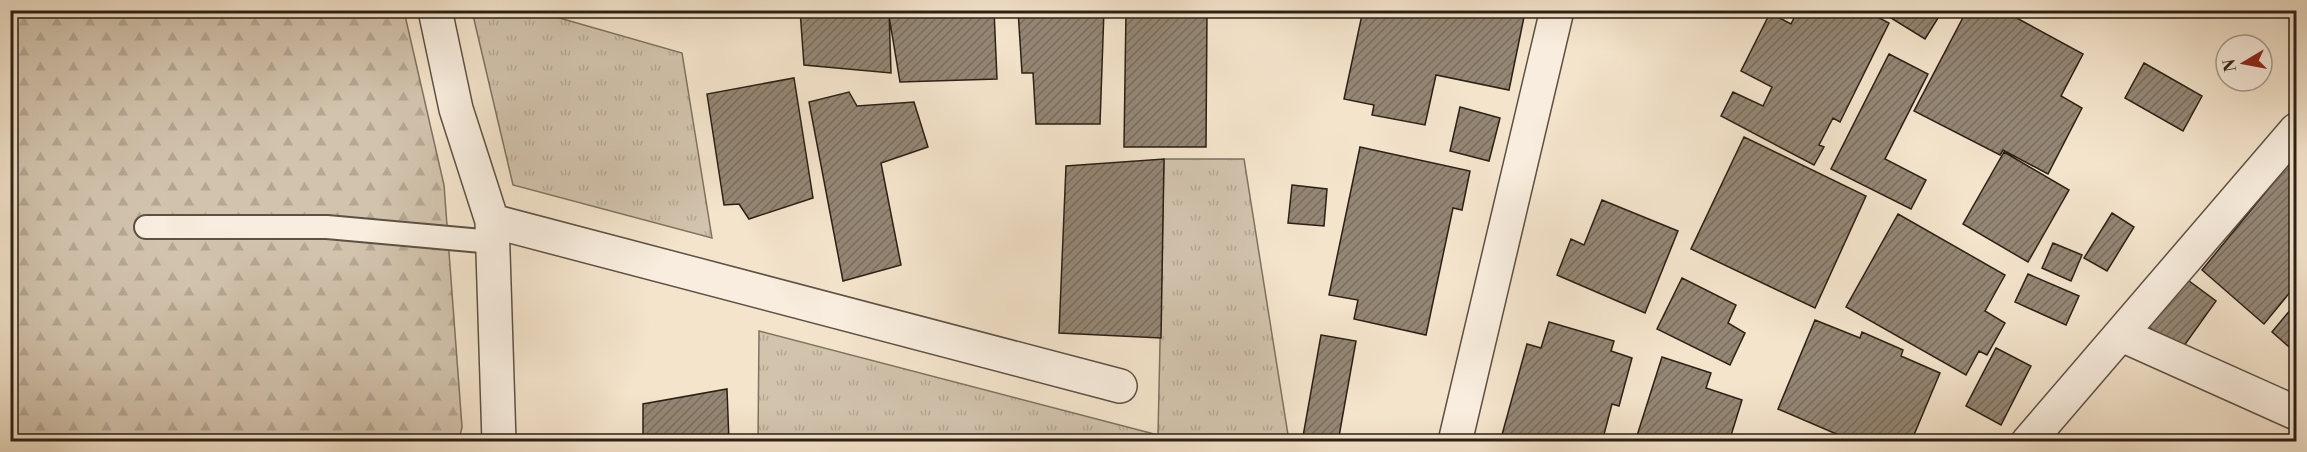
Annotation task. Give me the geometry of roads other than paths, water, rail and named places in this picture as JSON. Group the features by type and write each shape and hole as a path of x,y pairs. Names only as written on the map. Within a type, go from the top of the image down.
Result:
{"street":[{"path":"435,10 456,109 493,231 499,441"},
{"path":"1455,441 1557,10"},
{"path":"2028,441 2122,335 2296,130"},
{"path":"493,231 1120,386"},
{"path":"2122,335 2296,413"}],"lane":[{"path":"146,228 327,227 493,231"}]}
